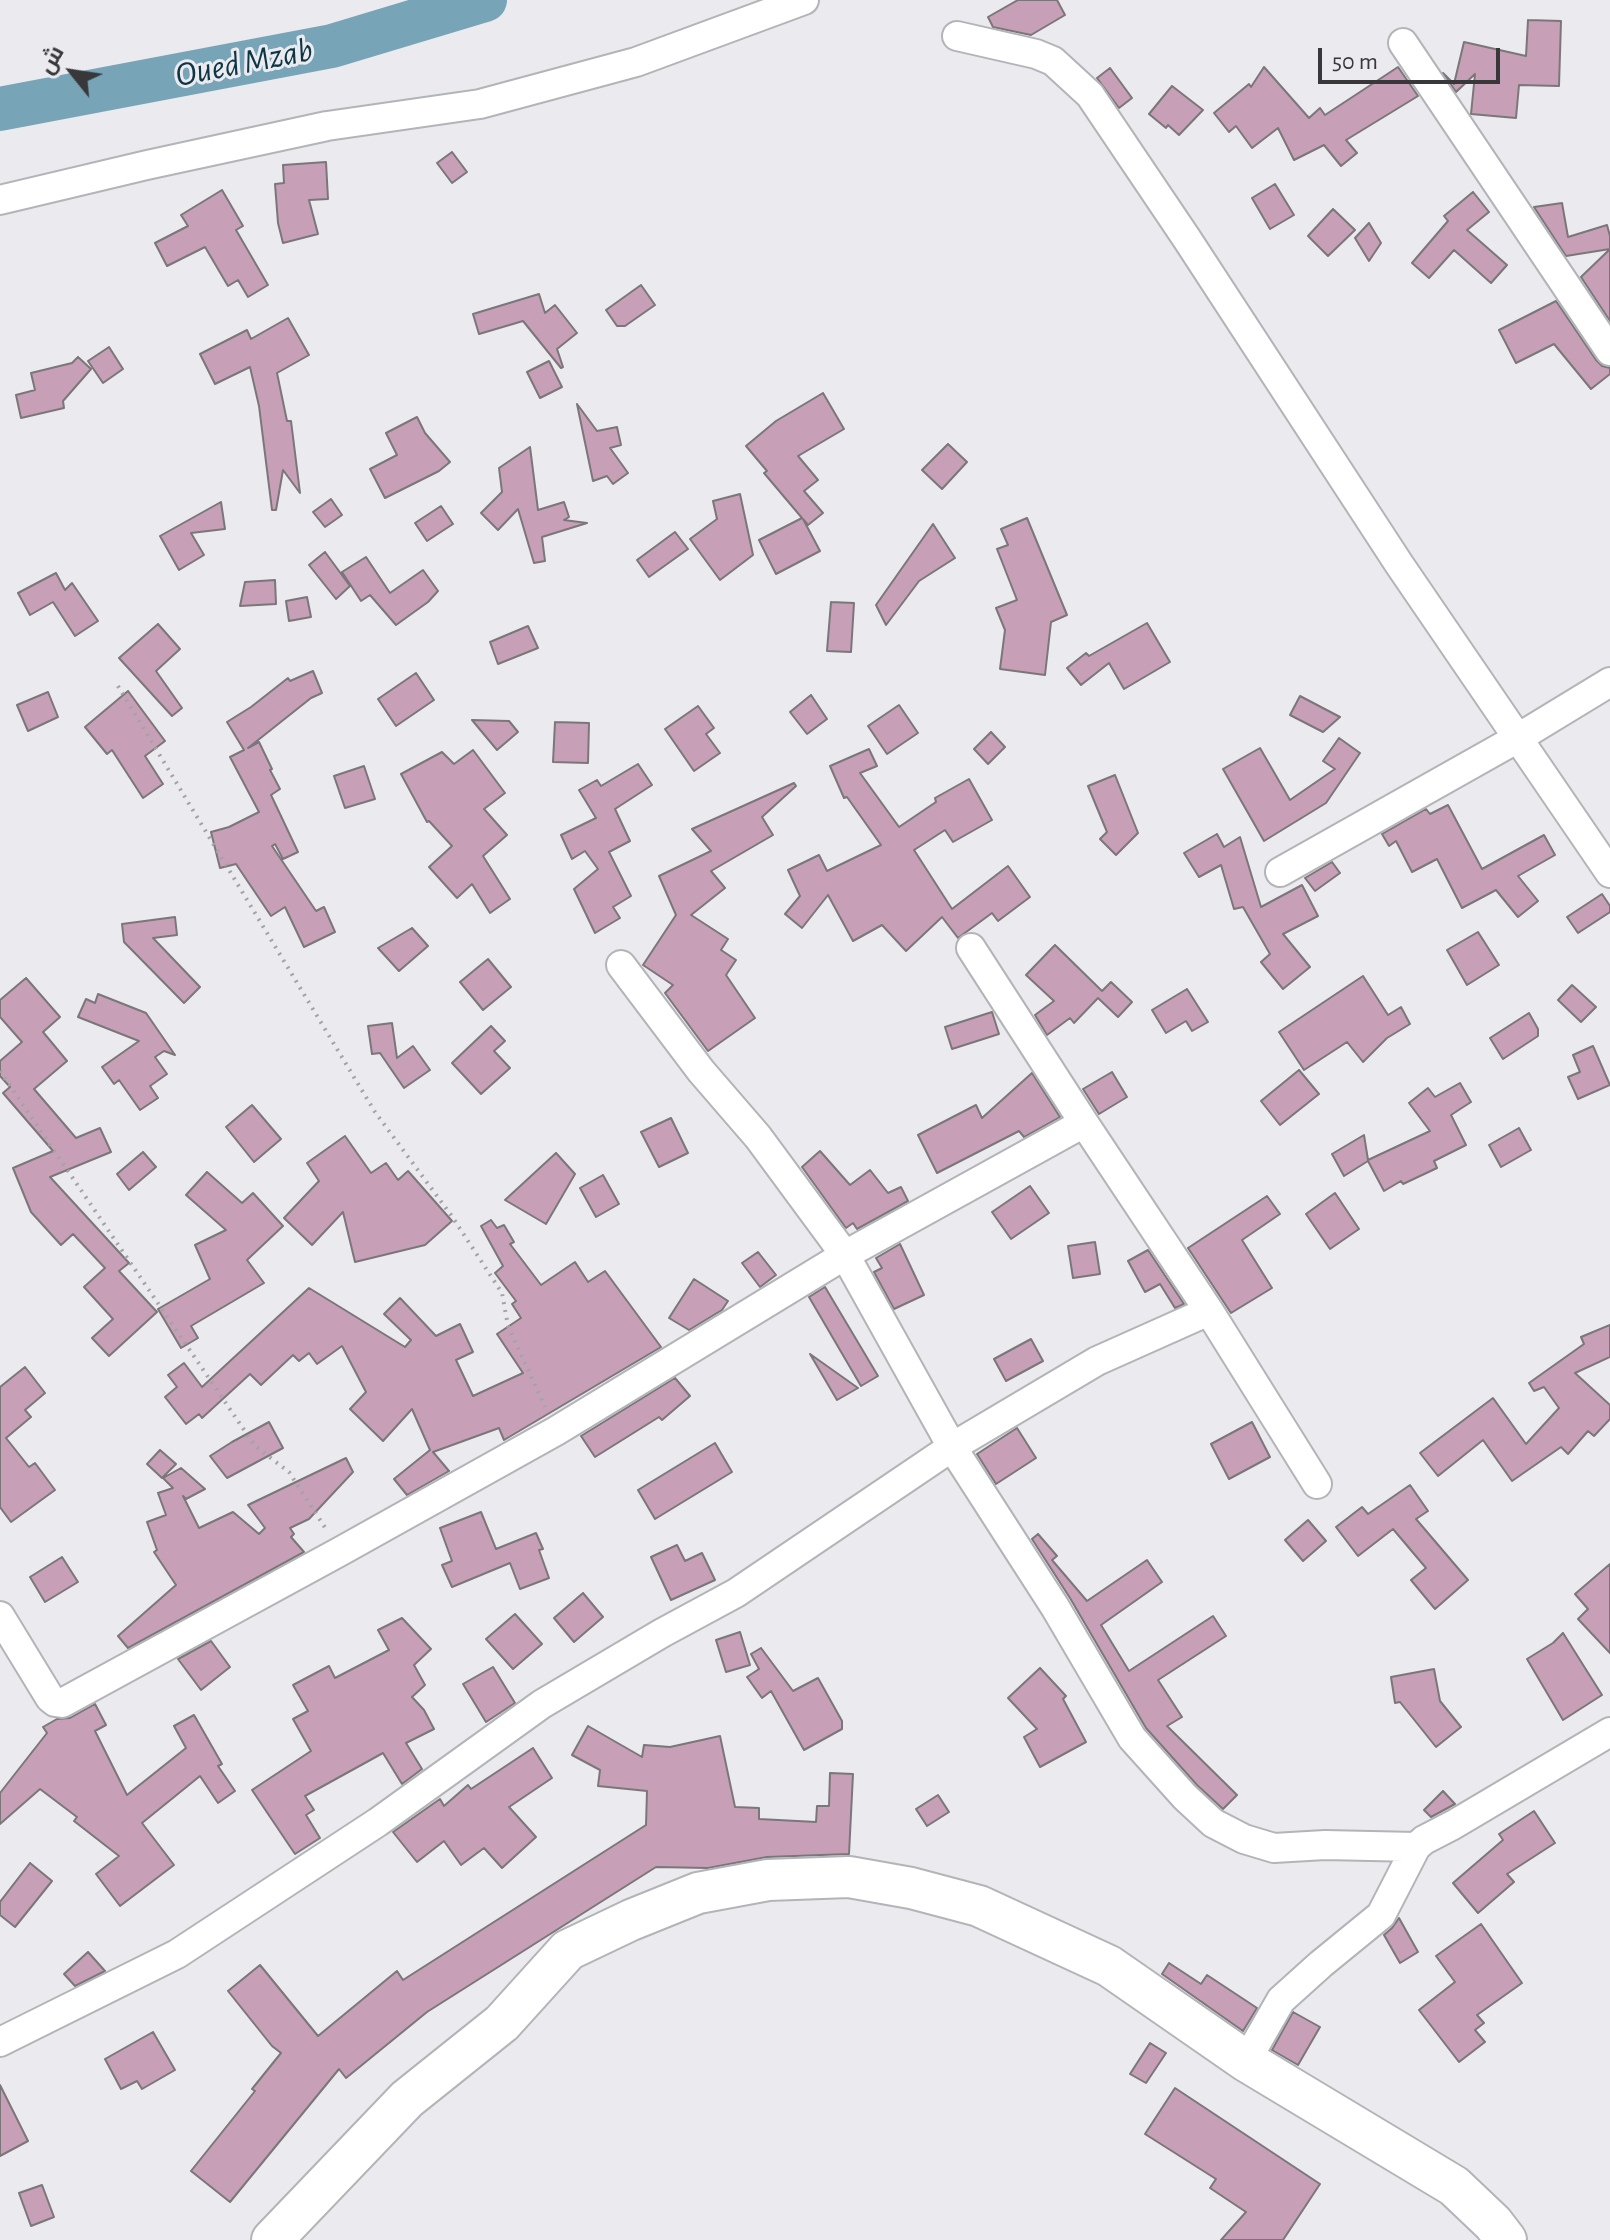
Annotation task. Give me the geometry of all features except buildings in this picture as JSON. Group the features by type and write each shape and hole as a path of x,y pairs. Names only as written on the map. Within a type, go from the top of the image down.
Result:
{"main road":[{"path":"272,2240 407,2099 502,2023 568,1950 698,1893 768,1880 849,1877 911,1888 979,1906 1109,1966 1246,2061 1454,2186 1493,2223 1506,2240"}],"street":[{"path":"0,200 327,126 480,104 636,62 804,0"},
{"path":"957,36 1036,54 1053,61 1090,95 1399,564 1610,873"},
{"path":"1403,43 1610,351"},
{"path":"1280,872 1518,738 1610,682"},
{"path":"971,948 1209,1311 1317,1484"},
{"path":"621,965 701,1071 758,1137 845,1255 952,1447 1055,1607 1132,1738 1185,1797 1213,1823 1244,1839 1274,1848 1325,1845 1416,1847"},
{"path":"0,1616 50,1698 62,1703 556,1431 845,1255 1084,1123"},
{"path":"0,2042 177,1954 378,1822 542,1704 736,1593 952,1447 1097,1361 1209,1311"},
{"path":"1246,2061 1281,2000 1381,1915 1416,1847 1610,1732"}],"path":[{"path":"118,686 375,1112 451,1215 502,1293 508,1326 556,1431"},
{"path":"0,1071 255,1446 289,1472 341,1551"}],"waterway":[{"name":"Oued Mzab","path":"0,109 332,46 485,0"}]}
